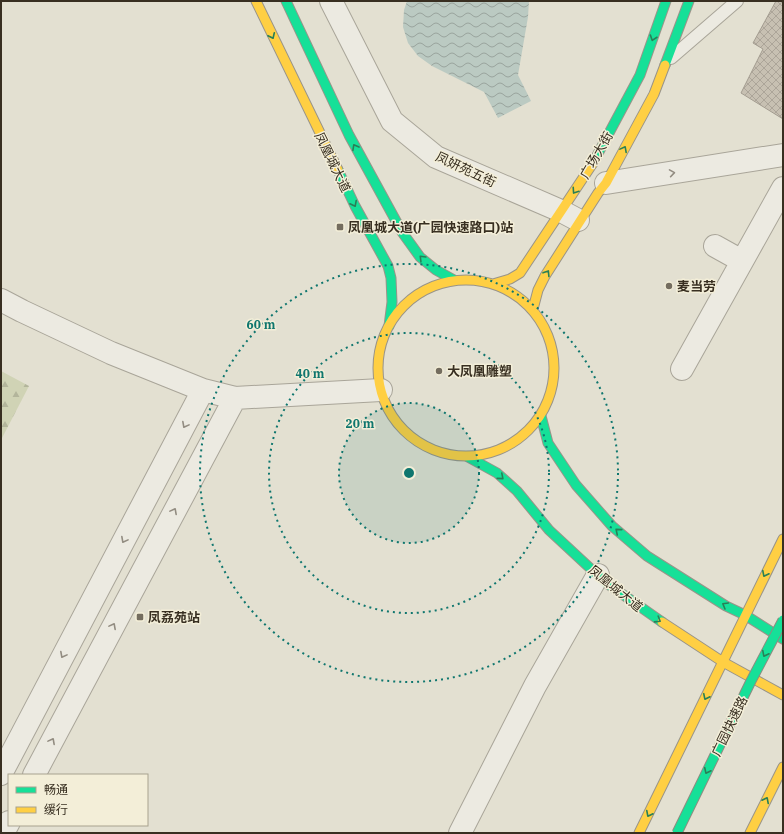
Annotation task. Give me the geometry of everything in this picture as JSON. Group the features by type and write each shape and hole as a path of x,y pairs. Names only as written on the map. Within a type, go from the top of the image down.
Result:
{"main road":[{"name":"凤凰城大道","path":"256,1 281,56 355,206 388,266 392,278 392,302 389,327"},
{"name":"凤凰城大道","path":"286,1 348,135 402,232 420,257 436,270 454,280"},
{"name":"广场大街","path":"493,284 510,279 520,272 591,167 640,75 666,1"},
{"name":"广场大街","path":"533,309 538,290 545,276 598,193 606,183 654,94 689,1"},
{"path":"454,280 483,281 493,284 510,291 533,309 548,333 555,361 552,390 541,416 521,438 496,452 468,457 438,453 412,439 392,417 380,390 378,361 386,332 402,307 426,289 454,280"},
{"path":"541,416 548,443 576,485 612,526 647,556 726,606 745,615 783,639"},
{"name":"凤凰城大道","path":"468,457 497,473 517,491 549,530 605,582 651,616 723,662 783,695"},
{"path":"639,833 783,539"},
{"name":"广园快速路","path":"677,833 751,681 783,620"},
{"path":"750,833 783,767"}],"street":[{"name":"凤妍苑五街","path":"331,1 392,121 436,158 561,211 581,221"},
{"path":"606,183 783,155"},
{"path":"682,369 783,188"},
{"path":"715,246 742,262"},
{"path":"1,300 112,353 203,390 235,398 380,390"},
{"path":"1,774 203,390"},
{"path":"35,774 235,398"},
{"path":"460,833 536,686 598,575"},
{"path":"3,833 8,824"}],"lane":[{"path":"666,63 737,1"}],"green space":[{"path":"1,371 29,386 1,440"}],"water":[{"path":"407,1 529,1 528,17 518,75 531,101 498,118 484,92 432,66 418,56 408,43 403,27 404,10"}],"building":[{"path":"776,1 783,1 783,119 741,93 763,49 753,43"}],"traffic: fast":[{"path":"286,1 349,135 402,232 420,257 436,270 454,280"},
{"path":"593,163 640,75 666,1"},
{"path":"665,65 689,1"},
{"path":"338,170 355,206 388,266 391,278 392,302 389,326"},
{"path":"541,416 548,443 576,485 612,526 647,556 726,606 745,615 783,639"},
{"path":"468,457 497,473 517,491 549,530 605,582 662,622"},
{"path":"677,833 751,681 783,620"}],"traffic: slow":[{"path":"256,1 338,170"},
{"path":"533,309 538,290 545,276 598,193 606,183 654,94 665,65"},
{"path":"493,284 510,279 520,273 593,163"},
{"path":"457,280 475,280 492,284 507,290 522,300 534,312 544,327 550,342 554,359 554,368 554,377 550,394 544,409 534,424 522,436 507,446 492,452 475,456 457,456 440,452 425,446 410,436 398,424 388,409 382,394 378,377 378,359 382,342 388,327 398,312 410,300 425,290 440,284 457,280"},
{"path":"639,833 783,539"},
{"path":"662,622 723,662 783,695"},
{"path":"750,833 783,767"}],"place":[{"name":"凤凰城大道(广园快速路口)站","path":"340,227"},
{"name":"麦当劳","path":"669,286"},
{"name":"大凤凰雕塑","path":"439,371"},
{"name":"凤荔苑站","path":"140,617"}]}
